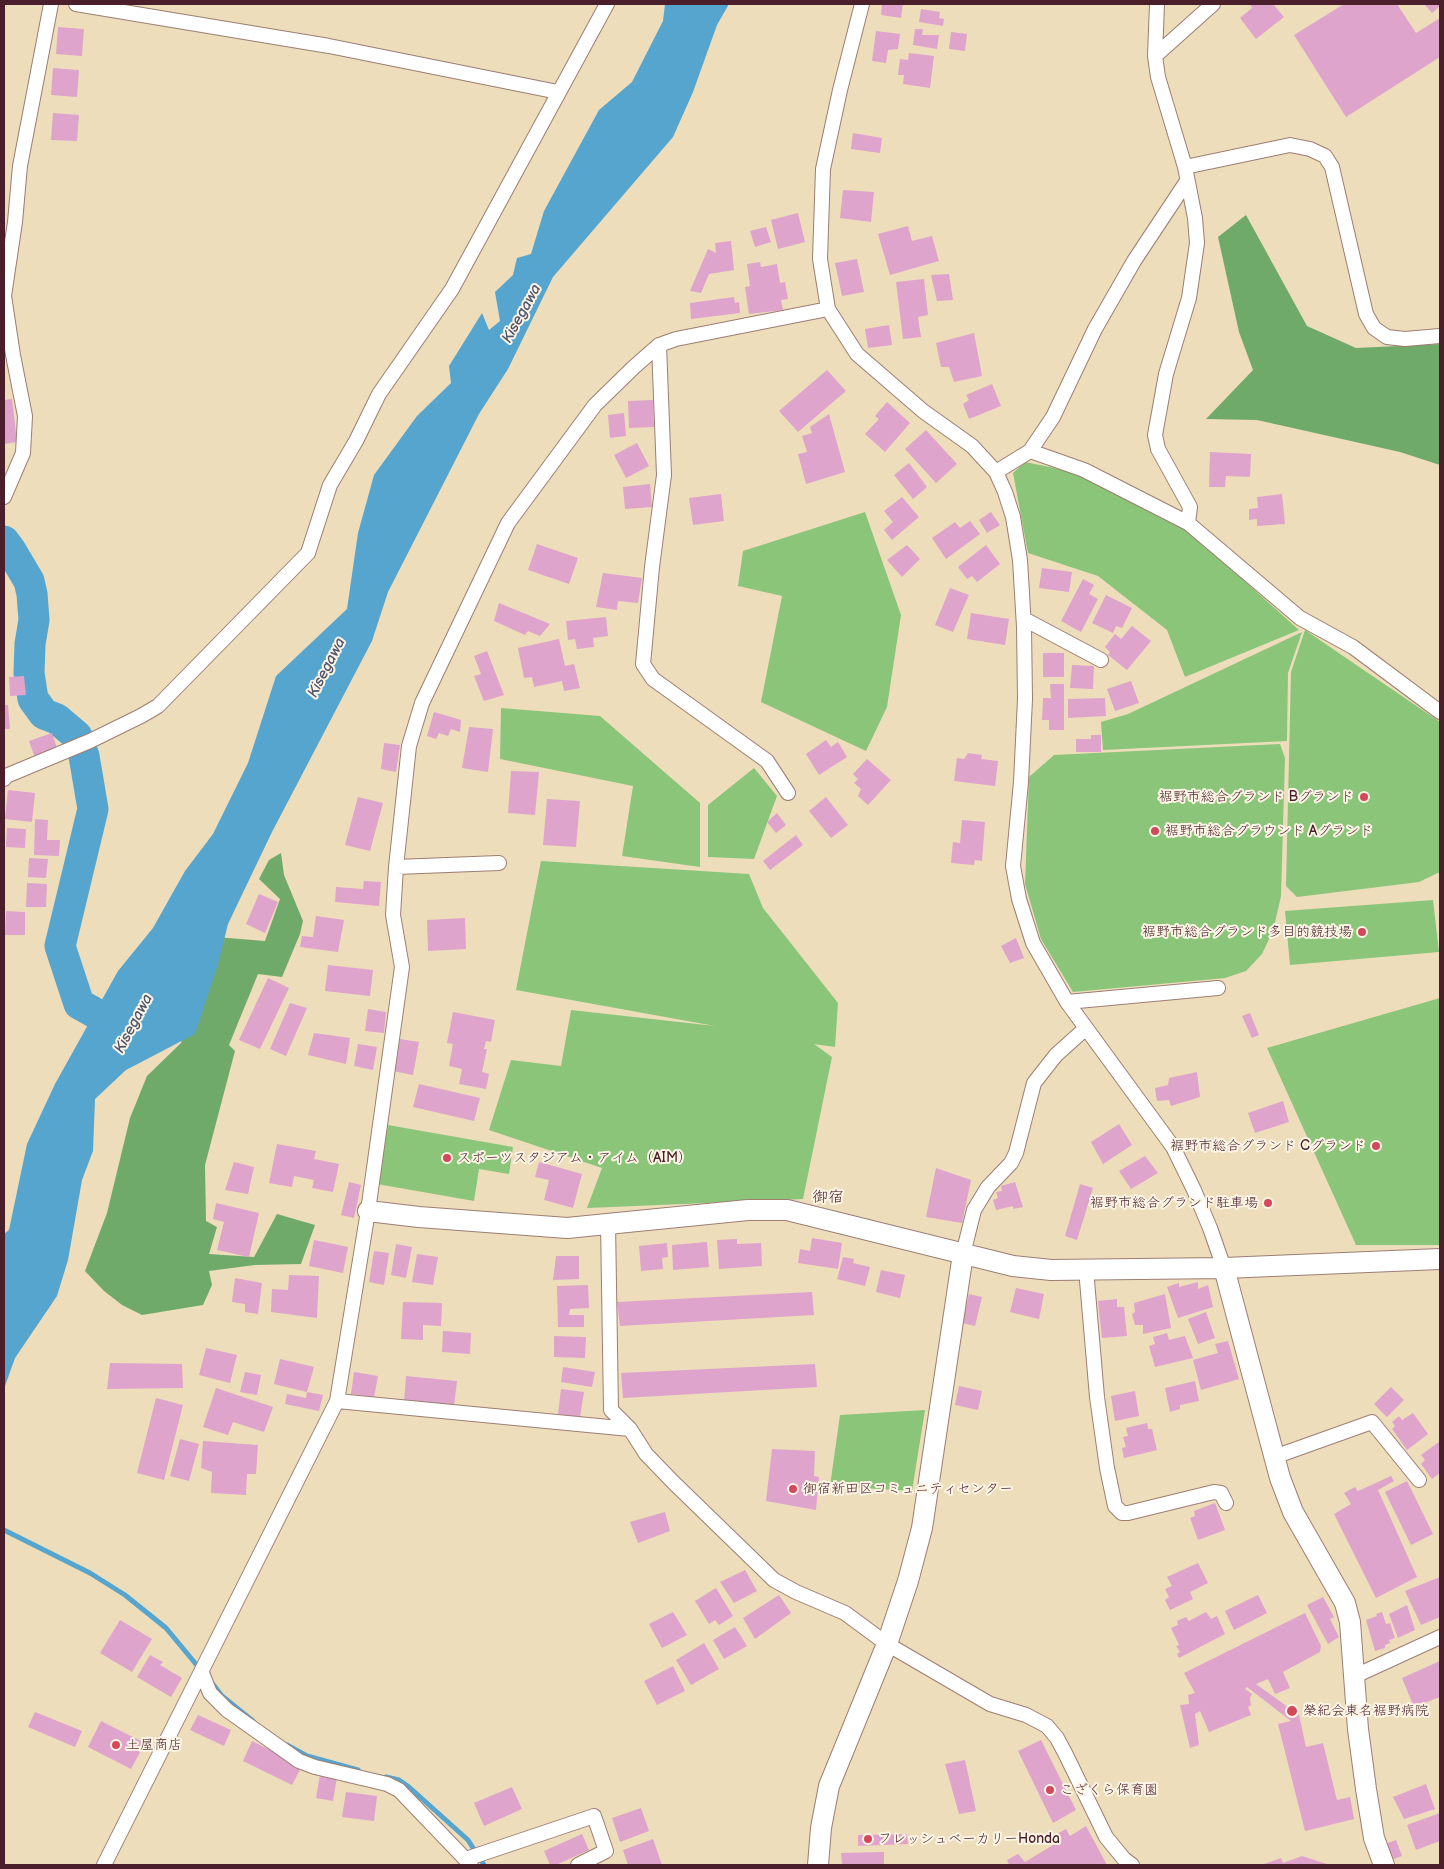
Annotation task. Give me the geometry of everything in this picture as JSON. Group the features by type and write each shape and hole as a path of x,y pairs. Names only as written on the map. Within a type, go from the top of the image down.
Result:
{"street":[{"path":"4,497 23,453 25,416 4,296 13,240 20,166 51,4"},
{"path":"76,4 329,46 558,92"},
{"path":"5,777 79,746 158,706 308,553 330,486 356,441 379,394 452,289 607,4"},
{"path":"862,4 840,90 823,169 820,259 828,309 857,354 923,411 972,446 996,472 1013,517 1020,560 1024,619 1025,699 1013,866 1019,899 1033,943 1067,1002 1173,1148 1210,1228 1224,1268 1274,1457 1293,1512 1346,1603 1356,1676 1358,1729 1366,1789 1374,1838 1384,1865"},
{"path":"1157,4 1155,56 1158,77 1185,167 1195,218 1197,243 1189,298 1166,374 1155,435 1158,449 1190,507 1188,523"},
{"path":"1155,56 1213,4"},
{"path":"1185,167 1290,145 1310,148 1325,156 1332,167 1366,314 1374,328 1387,337 1405,339 1440,336"},
{"path":"996,472 1030,451 1053,417 1095,329 1129,269 1187,181"},
{"path":"104,1865 337,1401 368,1211 402,967 393,914 396,867 410,746 422,703 508,523 594,405 659,345 676,339 828,309"},
{"path":"659,345 664,475 652,567 643,664 653,680 767,761 788,793"},
{"path":"1030,451 1084,470 1188,523 1300,618 1353,646 1440,712"},
{"path":"1024,619 1101,660"},
{"path":"396,867 499,863"},
{"path":"1067,1002 1218,988"},
{"path":"818,1865 821,1828 829,1786 887,1644 908,1581 922,1528 963,1254 974,1210 988,1187 1011,1163 1016,1154 1034,1083 1056,1055 1086,1028"},
{"path":"368,1211 420,1217 567,1228 748,1210 787,1210 1013,1266 1051,1270 1224,1268 1440,1259"},
{"path":"608,1223 610,1410 630,1429 646,1454 673,1482 774,1580 796,1592 844,1612 887,1644 990,1704 1026,1715 1047,1726 1057,1738 1106,1837 1124,1859 1132,1865"},
{"path":"1086,1269 1098,1397 1107,1468 1115,1506 1122,1513 1128,1513 1214,1492 1221,1493 1226,1503"},
{"path":"337,1401 630,1429"},
{"path":"1274,1457 1372,1422 1419,1480"},
{"path":"1356,1676 1440,1637"},
{"path":"201,1673 210,1693 227,1710 299,1761 315,1767 386,1784 399,1790 473,1859 594,1816 606,1852 578,1865"}],"green space":[{"path":"1246,215 1307,326 1356,348 1440,344 1440,465 1400,452 1257,420 1206,419 1253,370 1239,332 1218,237"},
{"path":"1025,462 1079,473 1182,525 1299,630 1185,677 1167,630 1098,576 1028,553 1013,473"},
{"path":"865,512 901,615 887,707 866,751 761,702 782,596 738,586 743,551"},
{"name":"裾野市総合グランド Bグランド","path":"1305,630 1440,722 1440,872 1419,882 1297,897 1286,886 1291,672"},
{"path":"1302,632 1288,673 1287,741 1103,750 1101,722 1128,714"},
{"path":"501,708 600,716 700,803 700,867 622,856 633,786 500,759"},
{"name":"裾野市総合グラウンド Aグランド","path":"1280,744 1285,758 1281,896 1273,931 1262,954 1246,971 1225,978 1073,992 1041,939 1025,884 1029,777 1054,755"},
{"path":"754,768 777,796 754,859 708,857 708,805"},
{"path":"281,853 284,875 303,921 300,934 282,977 258,974 229,1045 235,1051 205,1165 206,1221 217,1227 209,1254 254,1257 277,1214 315,1225 301,1264 255,1265 209,1271 212,1285 203,1305 142,1315 122,1305 104,1291 85,1271 107,1213 130,1118 147,1076 181,1043 216,937 265,941 280,899 259,879 269,860"},
{"path":"541,861 749,874 763,908 838,1003 835,1047 814,1044 832,1057 803,1199 587,1208 602,1168 489,1130 511,1060 561,1066 571,1010 715,1026 516,990"},
{"name":"裾野市総合グランド多目的競技場","path":"1433,900 1439,952 1290,965 1285,911"},
{"name":"裾野市総合グランド Cグランド","path":"1440,998 1440,1245 1356,1245 1267,1048"},
{"name":"スポーツスタジアム・アイム（AIM）","path":"388,1125 513,1147 509,1174 479,1169 474,1201 377,1184"},
{"path":"925,1410 912,1491 830,1486 840,1415"}],"water":[{"name":"Kisegawa","path":"665,4 729,4 717,25 693,92 673,137 553,277 508,369 479,414 388,592 372,641 272,832 228,924 218,964 195,1034 126,1070 95,1099 93,1151 82,1180 68,1260 57,1296 15,1358 4,1389 4,1234 9,1230 27,1144 55,1084 118,971 153,928 185,871 213,834 248,763 276,676 347,609 358,533 374,475 417,416 451,383 449,366 482,313 489,330 500,321 495,292 513,275 517,258 531,254 544,211 599,110 632,82 663,21"}],"building":[{"path":"882,4 903,4 901,18 881,15"},
{"path":"1250,4 1273,4 1284,17 1256,39 1240,18 1252,8"},
{"path":"1344,4 1397,4 1416,33 1440,18 1440,57 1346,117 1294,35"},
{"path":"1424,4 1440,4 1440,6 1432,13"},
{"path":"921,9 940,12 939,18 944,19 943,26 919,22"},
{"path":"58,27 84,29 82,56 56,54"},
{"path":"915,29 923,29 922,35 939,35 937,49 913,45"},
{"path":"876,31 900,34 898,49 888,50 886,63 872,61"},
{"path":"951,32 967,34 965,51 949,49"},
{"path":"909,53 934,56 930,88 903,84 904,75 898,75 900,59 908,60"},
{"path":"53,68 79,70 77,97 51,95"},
{"path":"53,113 79,115 77,141 51,140"},
{"path":"853,133 882,138 880,153 851,149"},
{"path":"843,190 874,192 871,222 840,218"},
{"path":"798,213 805,242 778,249 771,220"},
{"path":"908,226 912,241 932,236 939,261 890,275 878,234"},
{"path":"766,227 771,242 755,247 750,231"},
{"path":"731,241 734,270 709,274 701,293 690,291 708,249 716,253 715,243"},
{"path":"857,259 864,292 842,296 835,263"},
{"path":"760,262 761,267 777,264 780,283 785,282 788,299 781,300 783,310 749,314 745,287 750,286 747,264"},
{"path":"949,274 953,300 937,301 931,275"},
{"path":"924,279 928,315 918,317 921,337 903,339 896,282"},
{"path":"734,297 735,303 739,302 740,313 691,319 690,303"},
{"path":"889,325 892,345 868,348 865,329"},
{"path":"974,333 982,376 954,382 949,367 941,367 936,343"},
{"path":"827,370 846,391 798,432 779,411"},
{"path":"992,384 1001,406 969,419 963,404 969,400 966,395"},
{"path":"12,399 17,442 4,444 4,400"},
{"path":"653,400 654,427 629,428 628,401"},
{"path":"887,402 910,423 885,452 865,434 879,419 875,416"},
{"path":"624,413 626,436 610,438 608,415"},
{"path":"829,414 845,472 806,484 798,454 807,452 802,436 812,433 810,427"},
{"path":"926,430 957,464 936,483 905,449"},
{"path":"637,443 649,466 626,478 614,455"},
{"path":"1210,452 1251,454 1250,477 1226,476 1225,487 1209,487"},
{"path":"909,463 927,487 913,499 894,475"},
{"path":"650,484 652,507 625,509 623,487"},
{"path":"721,494 724,521 693,525 689,498"},
{"path":"1282,494 1285,524 1257,526 1257,519 1249,520 1249,509 1258,508 1257,497"},
{"path":"902,497 919,517 892,540 884,530 893,522 884,511"},
{"path":"991,512 1000,525 987,533 979,520"},
{"path":"970,521 980,534 946,559 932,538 955,522 960,528"},
{"path":"537,544 578,558 569,584 528,570"},
{"path":"907,545 920,559 902,577 887,560"},
{"path":"986,545 1000,564 977,582 972,576 967,579 958,567"},
{"path":"1042,568 1072,572 1069,592 1039,588"},
{"path":"603,573 642,578 638,603 618,601 617,610 596,607"},
{"path":"1083,579 1094,585 1089,594 1098,599 1081,632 1061,621"},
{"path":"950,588 969,595 953,632 935,625"},
{"path":"1106,595 1132,608 1122,628 1116,626 1113,633 1092,623"},
{"path":"499,603 550,624 540,636 528,631 525,635 494,621"},
{"path":"971,613 1009,619 1005,645 967,639"},
{"path":"606,617 608,636 593,638 594,647 577,649 575,639 568,640 566,621"},
{"path":"1132,626 1151,641 1127,670 1108,655 1110,652 1105,647 1115,634 1121,639"},
{"path":"559,639 565,666 574,664 580,688 564,691 562,681 534,687 532,677 524,678 518,648"},
{"path":"487,651 504,695 484,701 474,676 481,674 474,656"},
{"path":"1043,653 1064,653 1064,677 1043,677"},
{"path":"1072,665 1094,666 1093,689 1070,688"},
{"path":"24,676 26,695 10,696 9,677"},
{"path":"1131,681 1139,703 1115,711 1107,689"},
{"path":"1050,684 1064,684 1064,730 1049,730 1049,720 1042,720 1043,698 1051,698"},
{"path":"1105,698 1106,716 1068,718 1068,699"},
{"path":"4,705 8,705 10,729 4,729"},
{"path":"434,712 461,720 460,732 451,729 448,736 439,733 436,739 427,736"},
{"path":"469,727 493,729 488,772 462,768"},
{"path":"52,733 58,751 35,758 29,741"},
{"path":"1091,735 1101,735 1101,752 1076,752 1076,739 1091,739"},
{"path":"826,740 831,747 838,742 847,757 819,775 806,754"},
{"path":"384,743 400,745 396,772 381,769"},
{"path":"968,753 982,755 981,759 998,761 995,786 954,781 957,758 964,759"},
{"path":"867,759 891,780 868,805 858,796 861,789 854,783 858,779 853,774"},
{"path":"511,771 539,772 535,815 508,813"},
{"path":"8,790 35,793 32,822 5,819"},
{"path":"358,797 383,803 370,851 345,845"},
{"path":"826,797 848,825 831,838 809,811"},
{"path":"547,799 580,801 576,847 543,845"},
{"path":"777,813 786,825 776,833 767,822"},
{"path":"35,819 48,820 47,840 60,840 59,856 34,855"},
{"path":"962,820 985,822 982,861 975,860 974,865 951,863 953,842 960,843"},
{"path":"7,828 26,829 25,848 6,847"},
{"path":"796,835 803,845 770,870 763,861"},
{"path":"29,858 48,859 46,878 28,877"},
{"path":"364,881 381,882 379,906 335,902 336,887 363,889"},
{"path":"27,883 47,884 46,907 26,907"},
{"path":"259,894 278,902 265,933 246,924"},
{"path":"6,911 25,912 25,935 5,935"},
{"path":"316,916 344,920 338,952 300,947 302,936 313,937"},
{"path":"465,918 466,949 428,951 427,920"},
{"path":"1016,938 1024,958 1010,963 1001,946"},
{"path":"328,965 373,970 370,996 325,991"},
{"path":"268,978 289,988 260,1049 239,1040"},
{"path":"290,1003 307,1008 286,1056 270,1049"},
{"path":"368,1009 386,1012 384,1033 365,1031"},
{"path":"453,1012 495,1020 491,1042 486,1041 484,1049 487,1049 482,1072 489,1074 486,1089 459,1084 462,1069 449,1066 453,1044 447,1043"},
{"path":"1250,1013 1259,1035 1252,1038 1242,1016"},
{"path":"314,1033 350,1038 346,1064 308,1055"},
{"path":"400,1039 419,1042 413,1075 393,1071"},
{"path":"358,1044 377,1047 373,1070 354,1066"},
{"path":"1197,1072 1200,1097 1171,1106 1169,1100 1157,1101 1155,1088 1168,1085 1169,1078"},
{"path":"419,1084 480,1098 474,1121 413,1107"},
{"path":"1283,1101 1289,1122 1255,1133 1248,1113"},
{"path":"1119,1124 1132,1145 1103,1164 1091,1142"},
{"path":"277,1144 316,1151 314,1159 339,1164 333,1192 312,1188 314,1180 294,1176 292,1187 269,1183"},
{"path":"1145,1156 1158,1173 1131,1189 1119,1171"},
{"path":"234,1162 254,1167 248,1194 225,1190"},
{"path":"539,1162 582,1174 573,1208 544,1200 549,1180 535,1177"},
{"path":"936,1168 971,1180 962,1223 926,1217"},
{"path":"349,1182 361,1185 354,1218 341,1215"},
{"path":"1015,1182 1023,1207 1013,1209 1013,1206 996,1210 993,1200 998,1198 996,1192 1002,1191 1001,1186"},
{"path":"1080,1184 1093,1188 1077,1240 1065,1236"},
{"path":"216,1203 259,1213 249,1257 217,1250 224,1222 213,1219"},
{"path":"812,1238 842,1243 838,1269 798,1263 800,1249 810,1251"},
{"path":"737,1239 737,1244 761,1243 762,1266 719,1269 717,1240"},
{"path":"314,1240 348,1247 343,1273 309,1266"},
{"path":"707,1242 709,1267 673,1270 672,1245"},
{"path":"667,1243 668,1257 662,1258 663,1269 641,1271 639,1246"},
{"path":"396,1244 412,1247 406,1278 391,1275"},
{"path":"374,1251 389,1253 384,1285 369,1282"},
{"path":"417,1254 438,1257 433,1285 412,1282"},
{"path":"556,1256 579,1256 579,1279 553,1280"},
{"path":"843,1257 854,1259 853,1263 870,1267 865,1286 837,1279"},
{"path":"881,1270 905,1275 900,1298 876,1292"},
{"path":"289,1275 319,1276 317,1318 271,1312 272,1289 288,1290"},
{"path":"235,1278 262,1283 258,1314 245,1312 245,1304 232,1302"},
{"path":"1198,1282 1198,1289 1208,1285 1213,1307 1178,1318 1167,1287 1179,1283 1179,1287"},
{"path":"588,1285 589,1308 570,1309 569,1315 584,1315 584,1327 558,1327 557,1286"},
{"path":"1016,1288 1044,1294 1039,1319 1010,1312"},
{"path":"812,1292 814,1315 620,1326 617,1302"},
{"path":"969,1294 982,1297 975,1326 962,1323"},
{"path":"1165,1294 1171,1328 1143,1334 1143,1325 1135,1325 1132,1314 1135,1312 1134,1303"},
{"path":"1117,1299 1117,1307 1124,1307 1127,1336 1102,1338 1098,1301"},
{"path":"403,1302 442,1303 441,1326 423,1325 423,1340 401,1339"},
{"path":"1206,1312 1215,1338 1198,1344 1188,1319"},
{"path":"443,1331 471,1333 470,1354 442,1352"},
{"path":"1167,1333 1169,1340 1185,1336 1193,1358 1155,1367 1149,1346 1155,1344 1153,1337"},
{"path":"554,1336 586,1337 585,1358 554,1357"},
{"path":"1228,1341 1239,1379 1201,1390 1193,1360 1218,1353 1215,1344"},
{"path":"206,1348 237,1355 230,1383 199,1375"},
{"path":"280,1359 314,1367 307,1392 274,1384"},
{"path":"110,1363 182,1364 183,1388 107,1389"},
{"path":"815,1364 817,1387 623,1398 621,1373"},
{"path":"563,1367 595,1372 592,1387 561,1382"},
{"path":"245,1372 261,1375 257,1395 240,1392"},
{"path":"354,1372 378,1376 374,1397 351,1394"},
{"path":"406,1376 457,1381 454,1406 404,1401"},
{"path":"1195,1381 1199,1401 1180,1405 1180,1409 1170,1412 1165,1388"},
{"path":"959,1386 982,1391 978,1410 955,1405"},
{"path":"1391,1387 1404,1400 1387,1417 1374,1404"},
{"path":"216,1388 273,1407 264,1432 233,1422 228,1435 203,1427"},
{"path":"561,1389 584,1392 580,1417 558,1414"},
{"path":"1135,1391 1139,1416 1115,1421 1111,1396"},
{"path":"307,1392 323,1395 319,1411 285,1404 287,1394 306,1398"},
{"path":"156,1398 183,1405 164,1480 137,1473"},
{"path":"1413,1413 1428,1434 1407,1450 1392,1429 1395,1426 1392,1422 1399,1416 1402,1420"},
{"path":"1147,1423 1148,1429 1152,1429 1157,1450 1124,1458 1122,1448 1126,1447 1123,1437 1128,1436 1126,1428"},
{"path":"180,1439 199,1444 189,1481 170,1476"},
{"path":"203,1441 258,1445 256,1474 247,1474 246,1495 211,1493 212,1472 201,1468"},
{"path":"1439,1442 1440,1473 1432,1479 1421,1464 1425,1460 1421,1455"},
{"name":"御宿新田区コミュニティセンター","path":"772,1449 815,1451 814,1476 819,1477 816,1510 766,1501"},
{"path":"1391,1476 1394,1481 1378,1490 1417,1577 1376,1598 1334,1514 1351,1504 1344,1493 1355,1487 1358,1491"},
{"path":"1407,1481 1433,1534 1411,1545 1385,1492"},
{"path":"1215,1503 1225,1530 1198,1540 1190,1518 1195,1516 1194,1511"},
{"path":"665,1512 670,1531 638,1543 630,1522"},
{"path":"1198,1563 1208,1583 1190,1592 1193,1599 1170,1610 1165,1600 1169,1597 1165,1589 1172,1586 1167,1577"},
{"path":"745,1570 757,1591 734,1603 720,1582"},
{"path":"1440,1577 1440,1617 1421,1625 1405,1591"},
{"path":"716,1588 733,1616 719,1625 715,1620 709,1624 695,1601"},
{"path":"779,1595 791,1613 755,1639 743,1618"},
{"path":"1258,1595 1267,1613 1234,1630 1225,1611"},
{"path":"1323,1597 1334,1617 1330,1619 1339,1637 1328,1644 1307,1605"},
{"path":"1407,1605 1415,1630 1398,1638 1389,1614"},
{"path":"673,1612 687,1635 662,1648 649,1624"},
{"path":"1206,1612 1211,1619 1217,1616 1225,1634 1179,1658 1177,1654 1180,1652 1176,1646 1179,1645 1171,1628 1178,1625 1177,1621 1186,1617 1189,1621"},
{"path":"1382,1612 1386,1624 1390,1623 1395,1638 1389,1640 1390,1643 1385,1645 1385,1648 1375,1651 1366,1620"},
{"path":"1305,1613 1321,1646 1320,1652 1283,1672 1290,1688 1275,1694 1268,1679 1256,1684 1299,1715 1306,1747 1323,1743 1337,1800 1350,1797 1354,1819 1305,1831 1278,1724 1291,1721 1247,1687 1245,1689 1252,1694 1250,1698 1251,1705 1248,1707 1251,1715 1209,1732 1200,1711 1195,1714 1199,1745 1190,1748 1180,1705 1189,1704 1188,1695 1195,1693 1184,1673"},
{"path":"120,1620 152,1639 132,1672 100,1653"},
{"path":"735,1627 747,1646 724,1659 713,1640"},
{"path":"704,1643 719,1669 691,1685 676,1660"},
{"path":"150,1655 163,1662 160,1665 182,1678 171,1697 137,1677"},
{"path":"1440,1661 1440,1697 1414,1707 1402,1678"},
{"path":"673,1666 685,1691 657,1705 644,1681"},
{"path":"35,1712 82,1731 75,1747 28,1727"},
{"path":"198,1715 231,1730 224,1746 190,1730"},
{"name":"土屋商店","path":"101,1721 145,1743 131,1769 88,1747"},
{"path":"1041,1740 1076,1810 1053,1823 1018,1751"},
{"path":"252,1741 302,1766 292,1785 243,1761"},
{"path":"965,1760 976,1811 959,1814 945,1764"},
{"path":"320,1775 337,1777 333,1801 316,1798"},
{"path":"1426,1784 1435,1809 1404,1819 1393,1797"},
{"path":"512,1787 522,1809 484,1826 474,1803"},
{"path":"346,1792 377,1796 374,1821 342,1817"},
{"path":"641,1808 649,1831 620,1842 612,1818"},
{"path":"1440,1813 1440,1841 1416,1850 1407,1825"},
{"path":"1086,1826 1107,1865 1009,1865 1007,1860 1018,1854 1025,1862 1058,1842 1055,1835 1066,1829 1070,1836"},
{"path":"582,1834 589,1850 556,1865 550,1865 544,1851"},
{"path":"907,1834 908,1844 858,1846 858,1835"},
{"path":"653,1839 662,1865 628,1865 623,1850"},
{"path":"1396,1840 1402,1856 1391,1860 1385,1844"},
{"path":"884,1852 884,1865 842,1865 841,1853"},
{"path":"1302,1856 1330,1865 1261,1865 1281,1858 1283,1863"}],"waterway":[{"name":"Kisegawa","path":"4,541 29,581 32,594 34,620 30,644 29,673 33,699 44,714 57,719 77,736 84,756 93,809 60,946 79,1004 129,1032"},
{"path":"4,1530 90,1573 125,1595 166,1628 200,1669"},
{"path":"212,1683 222,1696 253,1721"},
{"path":"287,1745 307,1756 358,1770"},
{"path":"386,1777 399,1780 409,1787 468,1840 484,1865"}],"place":[{"name":"裾野市総合グランド Bグランド","path":"1364,797"},
{"name":"裾野市総合グラウンド Aグランド","path":"1155,831"},
{"name":"裾野市総合グランド多目的競技場","path":"1362,932"},
{"name":"裾野市総合グランド Cグランド","path":"1376,1146"},
{"name":"スポーツスタジアム・アイム（AIM）","path":"447,1158"},
{"name":"裾野市総合グランド駐車場","path":"1268,1203"},
{"name":"御宿新田区コミュニティセンター","path":"793,1489"},
{"name":"榮紀会東名裾野病院","path":"1292,1711"},
{"name":"土屋商店","path":"116,1745"},
{"name":"こざくら保育園","path":"1050,1790"},
{"name":"フレッシュベーカリーHonda","path":"868,1839"}],"district":[{"name":"御宿","path":"828,1198"}]}
